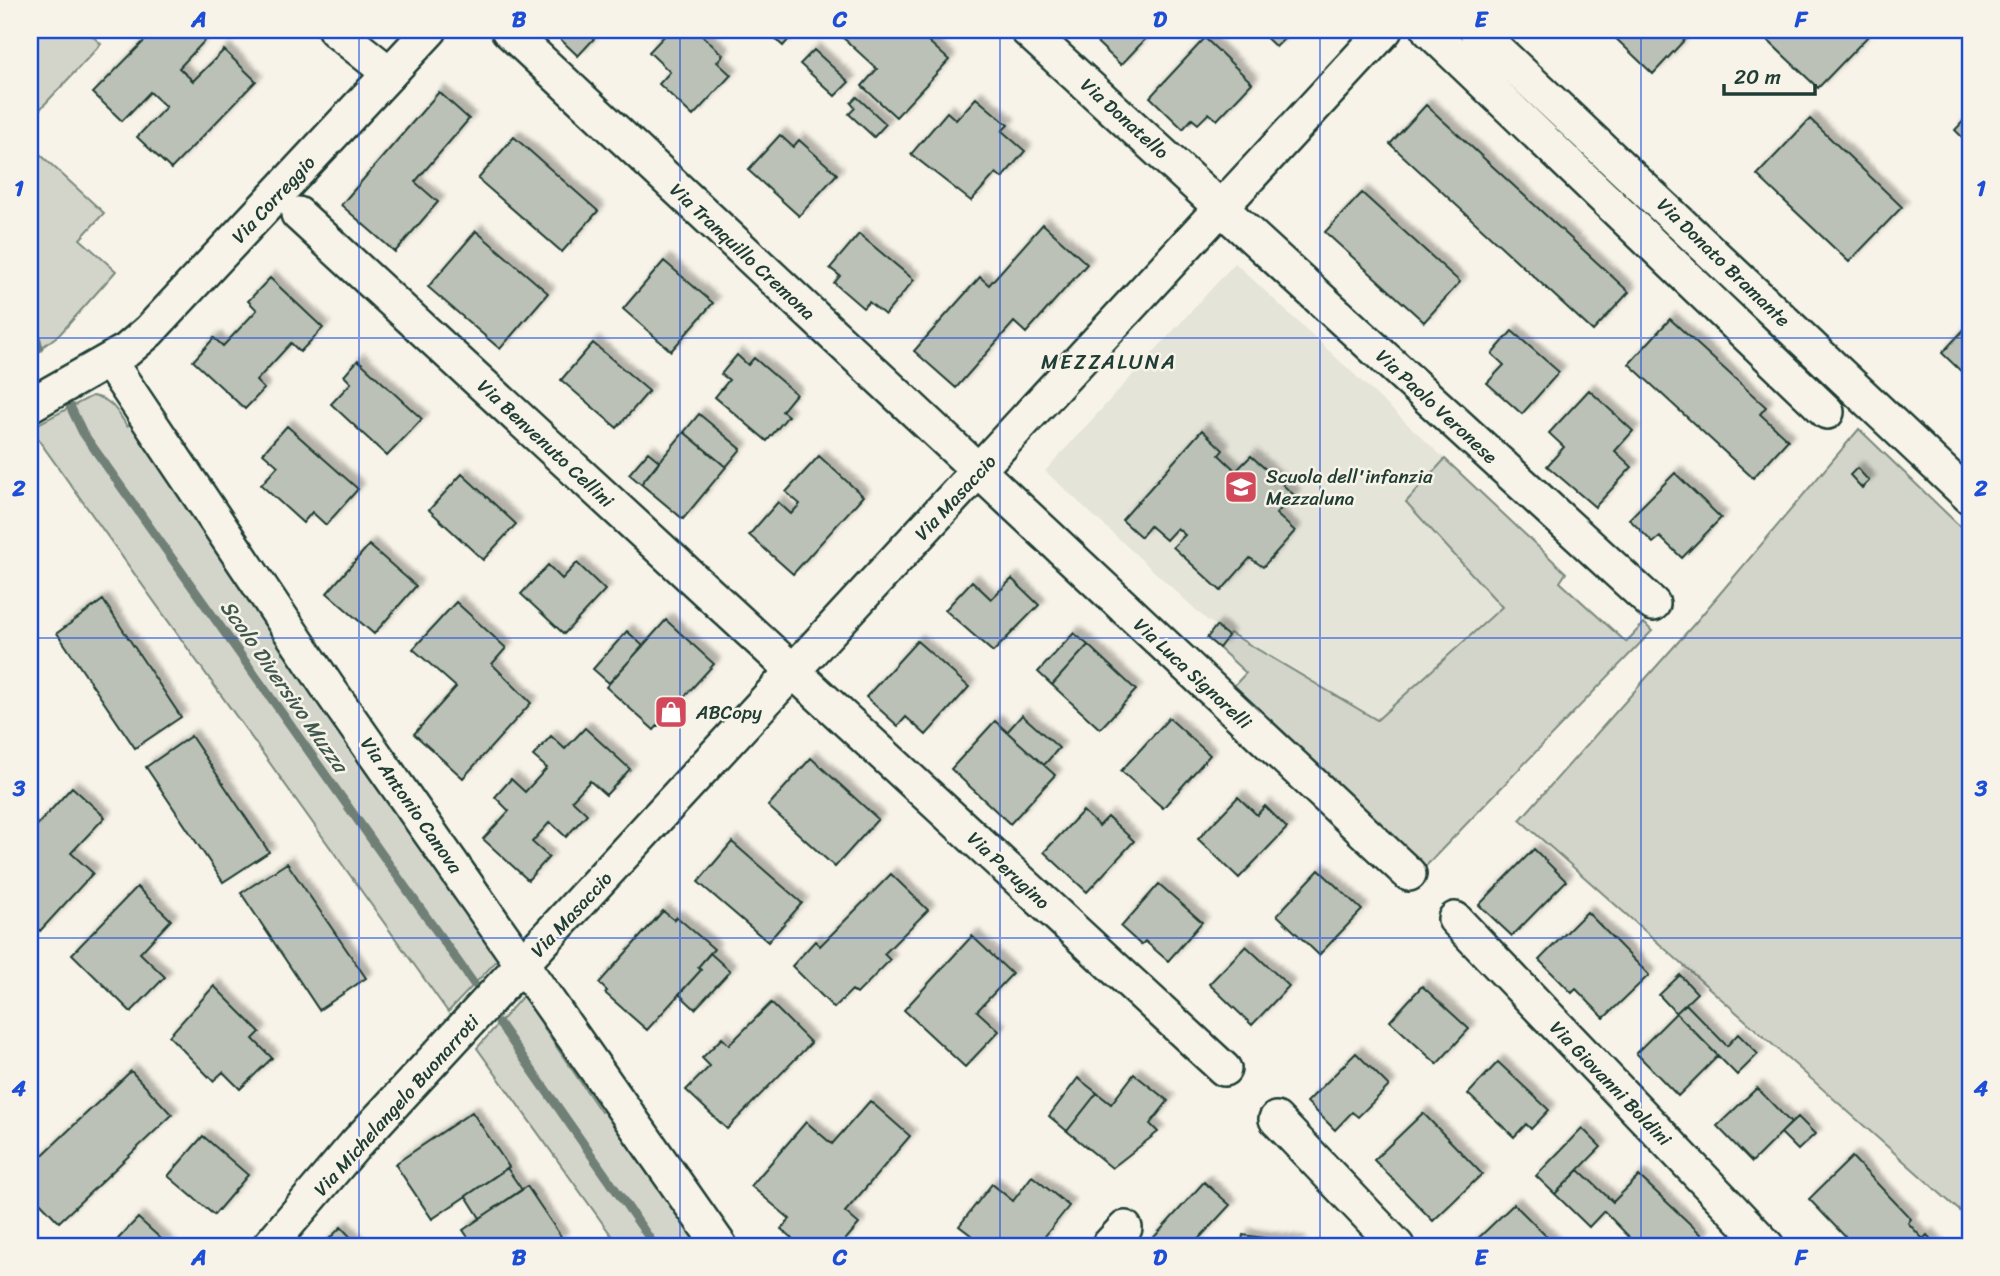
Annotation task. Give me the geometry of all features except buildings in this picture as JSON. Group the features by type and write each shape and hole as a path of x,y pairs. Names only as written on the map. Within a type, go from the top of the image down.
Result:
{"street":[{"path":"335,30 389,73"},
{"name":"Via Correggio","path":"31,404 128,350 149,331 430,30"},
{"name":"Via Tranquillo Cremona","path":"508,30 978,473"},
{"name":"Via Donatello","path":"1027,30 1222,207"},
{"name":"Via Masaccio","path":"524,965 1385,30"},
{"path":"1429,30 1827,412"},
{"name":"Via Donato Bramante","path":"1476,30 1654,195 1970,497"},
{"path":"1628,221 1654,195"},
{"name":"Via Paolo Veronese","path":"1222,207 1653,604"},
{"name":"Via Benvenuto Cellini","path":"298,214 794,672"},
{"name":"Via Antonio Canova","path":"109,361 327,686 720,1246"},
{"name":"Via Luca Signorelli","path":"978,473 1409,874"},
{"name":"Via Perugino","path":"794,672 1224,1069"},
{"name":"Via Giovanni Boldini","path":"1455,919 1767,1246"},
{"name":"Via Michelangelo Buonarroti","path":"269,1246 355,1145 524,965"},
{"path":"1276,1119 1397,1246"}],"shaded area":[{"path":"30,30 86,30 101,44 30,120"},
{"path":"30,145 104,213 80,239 116,271 60,334 30,356"},
{"name":"Scuola dell'infanzia Mezzaluna","path":"1235,263 1445,459 1406,502 1502,607 1377,720 1207,620 1045,471"},
{"path":"92,396 109,402 127,426 134,422 503,954 448,1012 30,428"},
{"path":"1859,429 1970,536 1970,1220 1520,820 1695,623"},
{"path":"1445,459 1566,573 1560,582 1626,642 1644,623 1652,631 1423,869 1230,690 1246,673 1219,648 1230,633 1377,720 1502,607 1406,502"},
{"path":"528,990 539,1005 543,1027 601,1112 611,1107 709,1246 619,1246 477,1048"}],"waterway":[{"name":"Scolo Diversivo Muzza","path":"30,312 39,348"},
{"name":"Scolo Diversivo Muzza","path":"70,406 83,433 474,984"},
{"name":"Scolo Diversivo Muzza","path":"499,1023 655,1246"}],"place":[{"name":"Scuola dell'infanzia Mezzaluna","path":"1241,487"},
{"name":"ABCopy","path":"671,712"}],"district":[{"name":"MEZZALUNA","path":"1109,362"}]}
